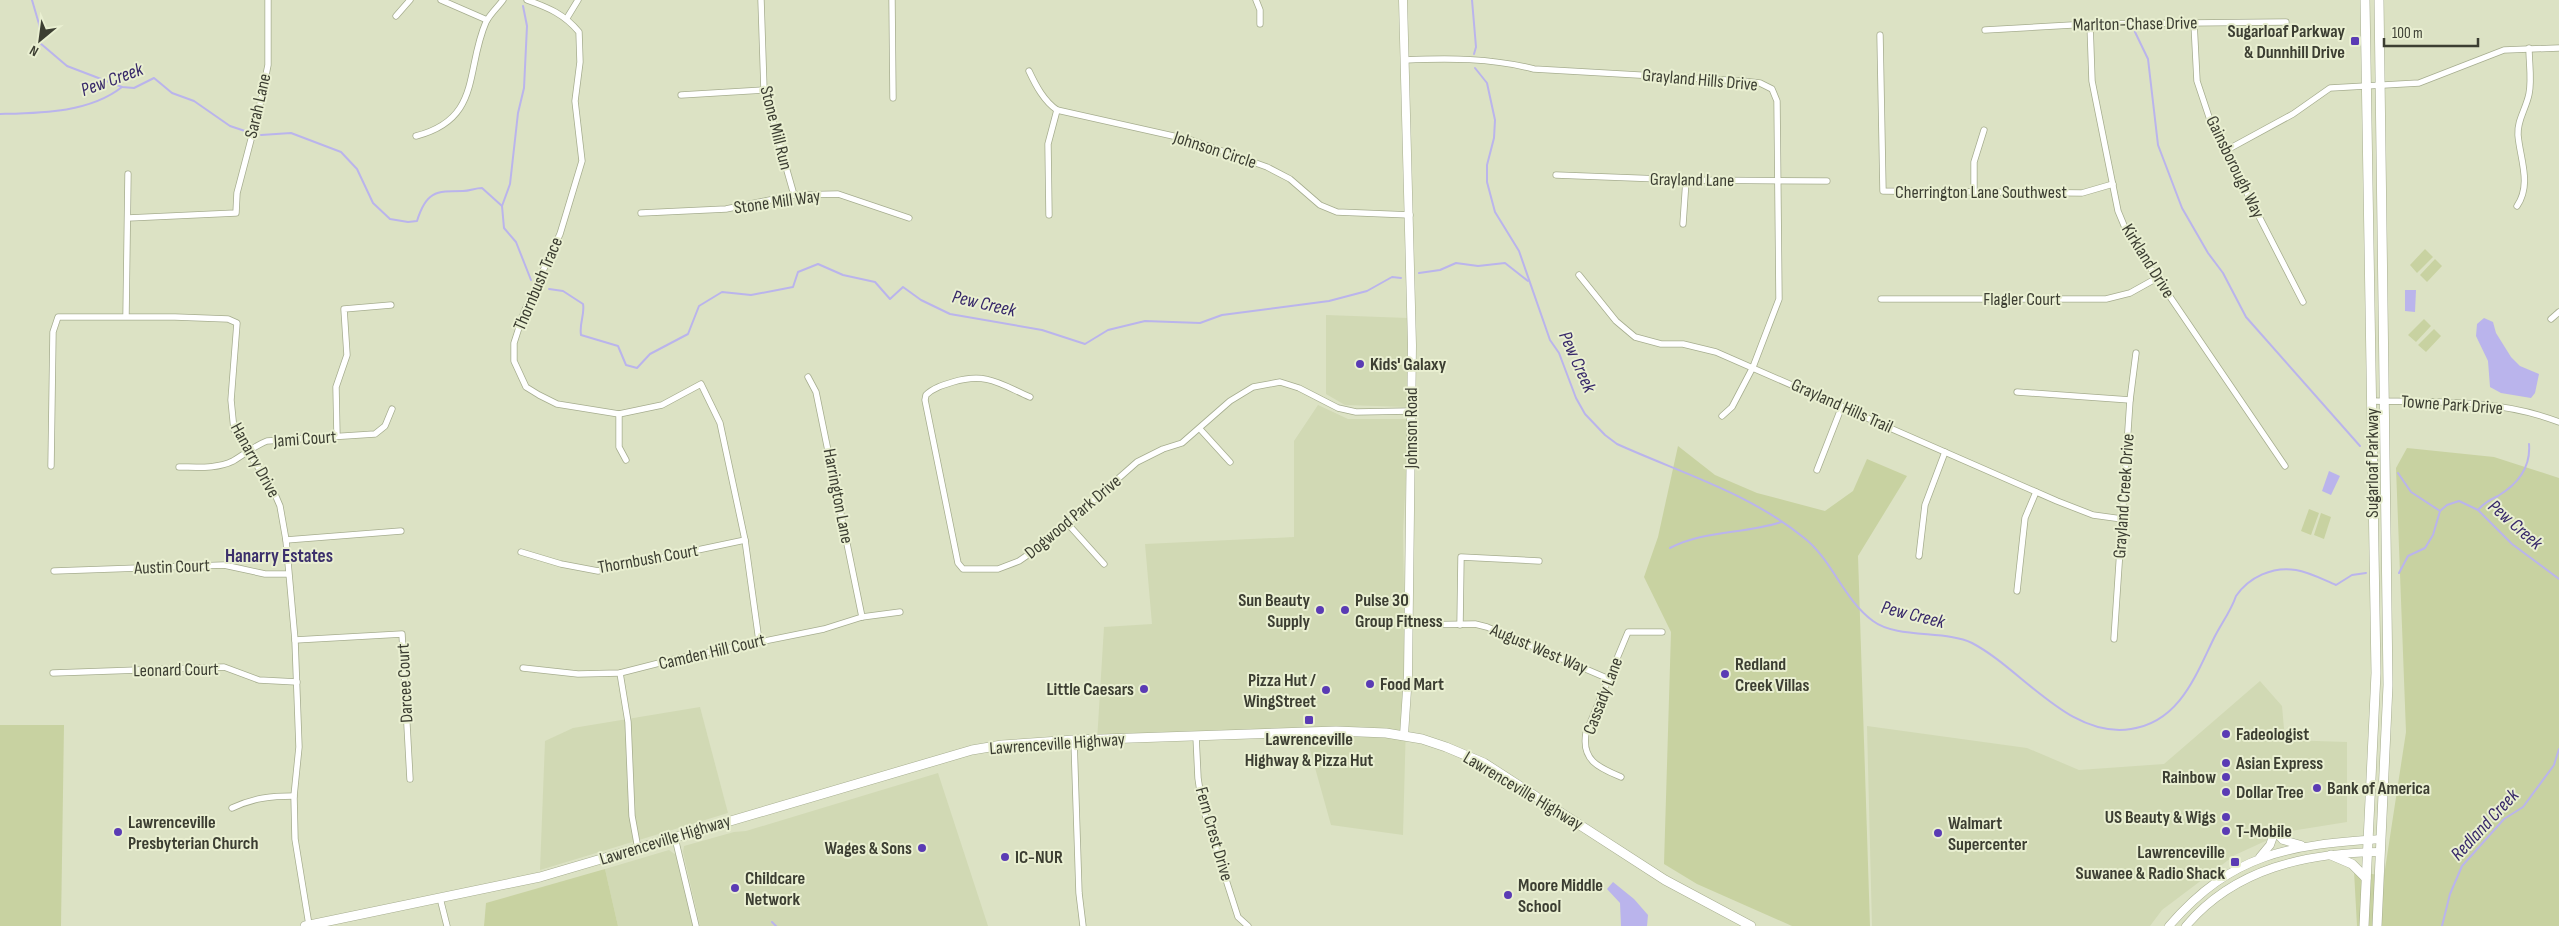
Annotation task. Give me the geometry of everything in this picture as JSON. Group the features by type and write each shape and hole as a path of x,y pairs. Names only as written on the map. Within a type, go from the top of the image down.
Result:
{"main road":[{"name":"Sugarloaf Parkway","path":"2364,926 2376,673 2372,574 2372,401 2365,0"},
{"name":"Sugarloaf Parkway","path":"2377,926 2388,685 2378,0"},
{"name":"Lawrenceville Highway","path":"307,926 540,877 972,750 1002,745 1074,740 1336,731 1404,735 1446,746 1484,763 1665,880 1751,926"},
{"path":"2331,856 2352,864 2366,878"}],"street":[{"name":"Sarah Lane","path":"128,218 233,215 236,210 237,193 259,109 268,65 268,0"},
{"path":"396,16 410,0"},
{"path":"441,0 487,20"},
{"path":"416,136 429,133 446,123 460,108 470,88 479,44 487,20 503,0"},
{"path":"527,0 554,9 567,18 578,0"},
{"name":"Stone Mill Run","path":"761,0 764,90 794,195"},
{"path":"892,0 893,98"},
{"path":"1256,0 1260,10 1260,24"},
{"name":"Johnson Road","path":"1403,0 1410,214 1411,411 1408,675 1404,735"},
{"name":"Thornbush Trace","path":"567,18 579,32 580,62 575,101 582,161 560,234 524,312 514,343 514,361 526,387 539,395 557,404 619,414 662,405 701,384 720,423 745,540 759,641"},
{"name":"Marlton-Chase Drive","path":"1985,30 2090,24 2286,22"},
{"name":"Gainsborough Way","path":"2194,23 2197,81 2211,123 2303,302"},
{"name":"Kirkland Drive","path":"2090,24 2092,81 2118,211 2128,235 2285,466"},
{"name":"Cherrington Lane Southwest","path":"1880,35 1883,191 2082,192 2113,184"},
{"path":"2517,206 2524,188 2524,173 2518,134 2520,118 2529,94 2529,48"},
{"path":"2226,151 2293,114 2330,88 2419,83 2504,50 2559,48"},
{"name":"Grayland Hills Drive","path":"1404,60 1460,58 1505,62 1534,69 1760,83 1772,89 1777,101 1779,299 1753,366 1732,407 1722,416"},
{"path":"1029,71 1036,86 1051,106 1057,110 1048,144 1049,215"},
{"path":"681,95 764,90"},
{"name":"Johnson Circle","path":"1057,110 1191,140 1267,167 1290,179 1320,205 1337,212 1410,214"},
{"path":"1974,192 1974,162 1984,130"},
{"path":"126,316 128,174"},
{"name":"Grayland Lane","path":"1556,175 1686,180 1827,180"},
{"path":"1683,224 1686,180"},
{"name":"Stone Mill Way","path":"641,213 726,209 794,195 838,194 909,218"},
{"name":"Grayland Hills Trail","path":"1579,275 1616,321 1635,337 1661,344 1699,347 1753,366 2036,492 2093,515 2122,519"},
{"name":"Flagler Court","path":"1881,299 2106,299 2130,293 2157,278"},
{"path":"337,436 336,387 347,355 344,309 391,305"},
{"path":"2551,319 2559,312"},
{"name":"Hanarry Drive","path":"51,466 53,332 58,317 126,316 228,320 237,323 231,416 234,430 274,492 280,506 286,540 297,682 299,747 294,796 295,839 307,926"},
{"name":"Grayland Creek Drive","path":"2114,639 2130,400 2136,353"},
{"name":"Harrington Lane","path":"808,377 816,392 862,617"},
{"name":"Dogwood Park Drive","path":"1030,397 986,377 969,377 943,385 926,395 925,400 958,563 963,569 998,569 1019,562 1137,462 1163,449 1182,443 1230,401 1253,387 1280,382 1299,388 1338,408 1356,412 1411,411"},
{"path":"2018,392 2130,400"},
{"name":"Towne Park Drive","path":"2372,401 2476,403 2523,411 2559,422"},
{"path":"1817,470 1842,406"},
{"name":"Jami Court","path":"179,467 220,466 267,441 375,434 386,426 392,409"},
{"path":"619,414 619,448 626,460"},
{"path":"1200,429 1230,462"},
{"path":"1919,556 1925,505 1945,452"},
{"path":"2017,591 2025,518 2036,492"},
{"path":"1067,523 1104,564"},
{"path":"286,540 401,531"},
{"name":"Thornbush Court","path":"521,552 561,564 598,571 745,540"},
{"path":"1460,625 1461,557 1540,561"},
{"name":"Austin Court","path":"54,571 224,565 265,574 288,574"},
{"name":"Camden Hill Court","path":"522,668 578,674 620,673 759,641 824,629 862,617 900,612"},
{"name":"August West Way","path":"1408,625 1487,627 1609,679"},
{"name":"Cassady Lane","path":"1621,777 1598,767 1589,757 1586,747 1586,733 1628,632 1662,632"},
{"name":"Darcee Court","path":"294,640 402,634 410,779"},
{"name":"Leonard Court","path":"53,673 224,667 259,680 297,682"},
{"path":"620,673 628,722 632,816 638,849"},
{"name":"Fern Crest Drive","path":"1196,736 1198,778 1202,805 1238,917 1248,926"},
{"path":"1074,740 1079,893 1083,926"},
{"path":"232,808 249,800 265,796 294,796"},
{"path":"2260,858 2270,845 2274,831 2283,840 2302,846"},
{"path":"675,838 696,926"},
{"path":"2169,926 2210,885 2237,867 2302,846 2381,838"},
{"path":"2186,926 2207,904 2247,877 2290,862 2380,852"},
{"path":"440,898 448,926"}],"shaded area":[{"path":"2425,249 2433,257 2417,273 2410,265"},
{"path":"2435,259 2442,266 2427,282 2420,275"},
{"path":"2405,290 2416,290 2415,312 2405,311"},
{"path":"1326,315 1408,318 1407,407 1345,405 1326,394"},
{"path":"2484,318 2493,322 2496,333 2511,357 2520,366 2539,374 2535,393 2531,398 2501,393 2490,387 2488,361 2476,336 2477,324"},
{"path":"2424,319 2431,326 2416,342 2408,335"},
{"path":"2434,329 2441,336 2426,352 2418,345"},
{"path":"1318,405 1348,419 1409,419 1403,532 1406,722 1403,835 1331,825 1305,732 1097,741 1104,627 1152,624 1145,544 1294,537 1294,441"},
{"path":"1678,446 1715,475 1757,493 1825,511 1853,491 1867,459 1907,476 1858,556 1870,926 1792,926 1697,884 1664,864 1671,632 1644,577 1658,537"},
{"path":"2407,448 2494,457 2559,478 2559,926 2357,926 2354,871 2384,876 2406,732 2396,468"},
{"path":"2329,471 2340,476 2331,495 2322,491"},
{"path":"2309,509 2319,513 2311,535 2301,531"},
{"path":"2321,513 2331,517 2324,539 2314,535"},
{"path":"2260,681 2282,706 2285,740 2347,742 2347,822 2285,832 2235,855 2162,910 2150,926 1872,926 1867,726 2027,748 2079,770 2164,764"},
{"path":"700,707 728,813 540,870 545,741 573,728"},
{"path":"0,725 64,725 61,926 0,926"},
{"path":"938,773 988,926 700,926 683,852 684,846 734,832 746,831"},
{"path":"669,850 676,855 694,926 618,926 605,869"},
{"path":"605,869 618,926 484,926 486,903"},
{"path":"1613,882 1634,899 1648,915 1647,926 1621,926 1620,903 1607,889"}],"waterway":[{"name":"Pew Creek","path":"32,0 39,24 40,43 67,66 122,87 134,88 154,78 172,93 194,101 230,126 248,132"},
{"path":"1472,0 1476,47 1474,54"},
{"path":"502,206 510,184 518,113 524,88 527,26 523,6"},
{"path":"2135,32 2148,59 2158,145 2182,208 2208,253 2223,273 2246,317 2360,446"},
{"name":"Pew Creek","path":"1475,68 1487,83 1495,120 1494,138 1487,165 1487,182 1495,212 1519,251 1550,340 1559,353 1576,398 1585,414 1605,435 1617,444 1713,484 1782,521 1813,546 1822,556 1853,602 1873,621 1883,627 1961,639 1972,643 1991,655 2047,700 2067,713 2087,723 2108,729 2131,729 2148,725 2162,717 2183,696 2200,668 2236,596 2241,589 2255,578 2270,571 2287,569 2306,572 2336,585 2352,575 2366,573"},
{"name":"Pew Creek","path":"0,114 47,112 79,107 109,96 122,87"},
{"name":"Pew Creek","path":"261,135 291,133 341,152 357,169 373,203 390,219 408,222 417,221 424,204 433,195 482,188 502,206 504,228 516,242 531,280"},
{"name":"Pew Creek","path":"1419,273 1440,270 1456,263 1478,266 1505,263 1528,281"},
{"name":"Pew Creek","path":"549,289 563,291 583,304 581,335 618,346 626,365 637,368 650,354 688,334 699,306 722,292 751,295 793,287 798,272 818,264 843,275 875,282 890,299 903,287 921,300 950,314 1042,330 1085,344 1108,330 1145,321 1200,323 1222,315 1329,301 1367,291 1392,277 1401,278"},
{"path":"2478,510 2517,481 2528,461 2529,444"},
{"path":"2398,473 2411,492 2440,511"},
{"name":"Pew Creek","path":"2399,573 2408,556 2425,548 2433,535 2440,511 2447,505 2459,501 2478,510 2512,544 2559,579"},
{"path":"1670,548 1697,538 1753,529 1781,522"},
{"name":"Redland Creek","path":"2442,926 2450,894 2462,866 2504,819 2523,807 2554,765 2559,749"},
{"path":"772,922 776,926"}],"place":[{"name":"Sugarloaf Parkway & Dunnhill Drive","path":"2355,41"},
{"name":"Kids' Galaxy","path":"1360,364"},
{"name":"Sun Beauty Supply","path":"1320,610"},
{"name":"Pulse 30 Group Fitness","path":"1345,610"},
{"name":"Redland Creek Villas","path":"1725,674"},
{"name":"Food Mart","path":"1370,684"},
{"name":"Little Caesars","path":"1144,689"},
{"name":"Pizza Hut / WingStreet","path":"1326,690"},
{"name":"Lawrenceville Highway & Pizza Hut","path":"1309,720"},
{"name":"Fadeologist","path":"2226,734"},
{"name":"Asian Express","path":"2226,763"},
{"name":"Rainbow","path":"2226,777"},
{"name":"Bank of America","path":"2317,788"},
{"name":"Dollar Tree","path":"2226,792"},
{"name":"US Beauty & Wigs","path":"2226,817"},
{"name":"T-Mobile","path":"2226,831"},
{"name":"Lawrenceville Presbyterian Church","path":"118,832"},
{"name":"Walmart Supercenter","path":"1938,833"},
{"name":"Wages & Sons","path":"922,848"},
{"name":"IC-NUR","path":"1005,857"},
{"name":"Lawrenceville Suwanee & Radio Shack","path":"2235,862"},
{"name":"Childcare Network","path":"735,888"},
{"name":"Moore Middle School","path":"1508,895"}],"district":[{"name":"Hanarry Estates","path":"279,556"}]}
